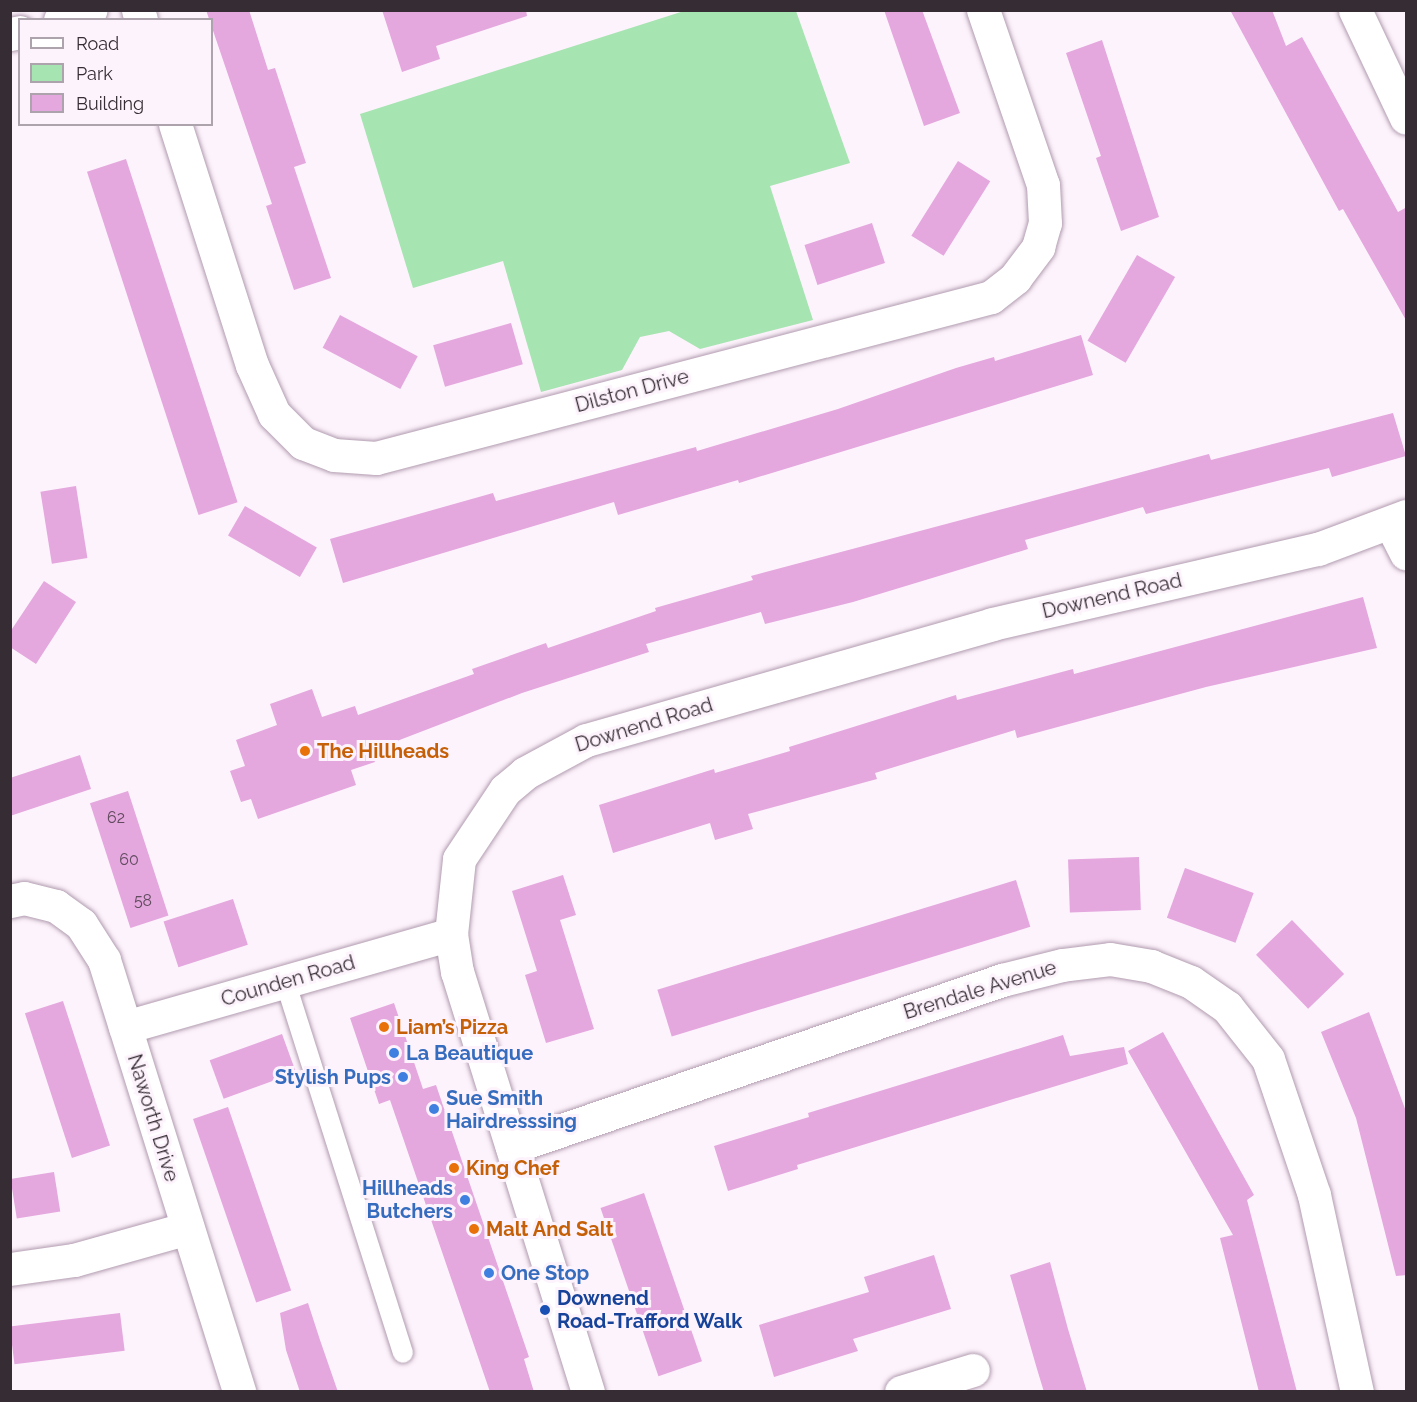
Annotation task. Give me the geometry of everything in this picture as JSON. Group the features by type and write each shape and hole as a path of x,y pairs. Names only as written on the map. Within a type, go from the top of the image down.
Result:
{"street":[{"path":"66,18 90,10"},
{"name":"Dilston Drive","path":"176,126 252,365 274,414 303,443 334,455 376,458 991,297 1015,278 1038,247 1045,223 1043,185 983,10"},
{"path":"1355,10 1407,118"},
{"path":"1399,520 1407,553"},
{"name":"Downend Road","path":"588,1392 457,972 451,934 459,859 486,815 525,773 586,740 992,624 1318,549 1399,520"},
{"name":"Naworth Drive","path":"10,901 24,898 56,906 81,924 104,960 239,1392"},
{"name":"Counden Road","path":"125,1027 451,934"},
{"name":"Brendale Avenue","path":"512,1147 1002,980 1062,965 1110,959 1151,966 1191,982 1227,1007 1268,1059 1314,1195 1357,1392"},
{"path":"10,1269 74,1260 188,1228"},
{"path":"901,1392 973,1370"}],"lane":[{"path":"285,981 403,1353"}],"green space":[{"path":"684,11 796,11 850,163 770,186 813,320 700,349 669,331 640,337 622,370 541,392 503,261 413,288 360,114"}],"building":[{"path":"206,10 249,10 268,70 275,68 306,163 294,167 331,278 294,290 266,206 272,204 213,31 213,18 209,18"},
{"path":"382,10 526,10 527,16 436,46 440,59 402,72"},
{"path":"884,10 922,10 960,113 924,126"},
{"path":"1230,10 1272,10 1286,46 1302,37 1398,212 1407,207 1407,322 1343,209 1339,211"},
{"path":"1102,40 1159,217 1121,231 1096,158 1101,156 1066,53"},
{"path":"126,159 238,502 199,515 87,172"},
{"path":"958,161 990,181 944,256 911,236"},
{"path":"872,223 885,263 817,285 804,245"},
{"path":"1137,255 1175,277 1126,363 1088,341"},
{"path":"340,315 418,356 400,389 323,348"},
{"path":"511,323 523,364 445,387 433,345"},
{"path":"1081,335 1093,375 739,483 738,480 618,515 614,502 343,583 330,539 493,493 496,501 696,447 697,451 838,409 956,368 994,357 995,361"},
{"path":"1393,413 1406,456 1332,477 1329,468 1146,514 1143,507 1025,540 1028,549 853,602 765,624 761,612 646,644 649,652 522,693 371,751 375,762 351,770 356,785 258,819 251,799 241,802 230,771 245,766 236,740 277,725 270,704 312,689 322,717 355,706 358,715 474,674 472,669 546,643 548,648 656,611 655,608 753,580 751,576 1209,454 1211,460"},
{"path":"76,486 87,558 52,564 40,492"},
{"path":"245,506 317,548 300,577 228,535"},
{"path":"44,581 76,602 36,664 10,647 10,632"},
{"path":"1363,597 1377,648 1206,687 1017,738 1015,730 875,773 877,779 748,814 753,829 715,840 710,823 613,853 599,805 714,769 715,773 790,751 789,747 956,695 957,700 1073,669 1074,674"},
{"path":"80,755 91,789 10,816 10,778"},
{"path":"128,791 168,916 130,928 90,803"},
{"path":"1139,857 1141,910 1070,912 1068,859"},
{"path":"1185,868 1254,893 1235,943 1167,918"},
{"path":"563,875 576,915 560,920 594,1029 546,1043 525,975 537,971 512,891"},
{"path":"1016,880 1030,927 672,1036 657,990"},
{"path":"233,899 248,945 178,967 164,922"},
{"path":"1292,920 1344,974 1308,1009 1256,955"},
{"path":"63,1001 110,1146 72,1158 25,1013"},
{"path":"394,1003 423,1089 436,1085 529,1357 524,1359 534,1392 490,1392 390,1100 379,1104 350,1018"},
{"path":"1369,1012 1407,1114 1407,1275 1396,1276 1356,1118 1321,1032"},
{"path":"1163,1032 1254,1195 1247,1200 1297,1392 1259,1392 1220,1238 1233,1235 1128,1051"},
{"path":"282,1034 296,1073 224,1099 210,1060"},
{"path":"1063,1035 1070,1056 1124,1047 1128,1064 797,1165 798,1169 728,1191 714,1146 809,1117 808,1113"},
{"path":"228,1107 291,1290 256,1302 193,1119"},
{"path":"54,1172 60,1212 17,1218 11,1179"},
{"path":"644,1193 702,1361 658,1376 601,1208"},
{"path":"934,1255 951,1309 853,1339 858,1351 774,1377 759,1325 869,1292 864,1277"},
{"path":"1050,1262 1087,1392 1044,1392 1010,1275"},
{"path":"308,1303 338,1392 300,1392 286,1350 280,1313"},
{"path":"120,1313 125,1351 14,1364 10,1327"}],"place":[{"name":"The Hillheads","path":"305,751"},
{"name":"Liam’s Pizza","path":"384,1027"},
{"name":"La Beautique","path":"394,1053"},
{"name":"Stylish Pups","path":"403,1077"},
{"name":"Sue Smith Hairdresssing","path":"434,1109"},
{"name":"King Chef","path":"454,1168"},
{"name":"Hillheads Butchers","path":"465,1200"},
{"name":"Malt And Salt","path":"474,1229"},
{"name":"One Stop","path":"489,1273"},
{"name":"Downend Road-Trafford Walk","path":"545,1310"}]}
